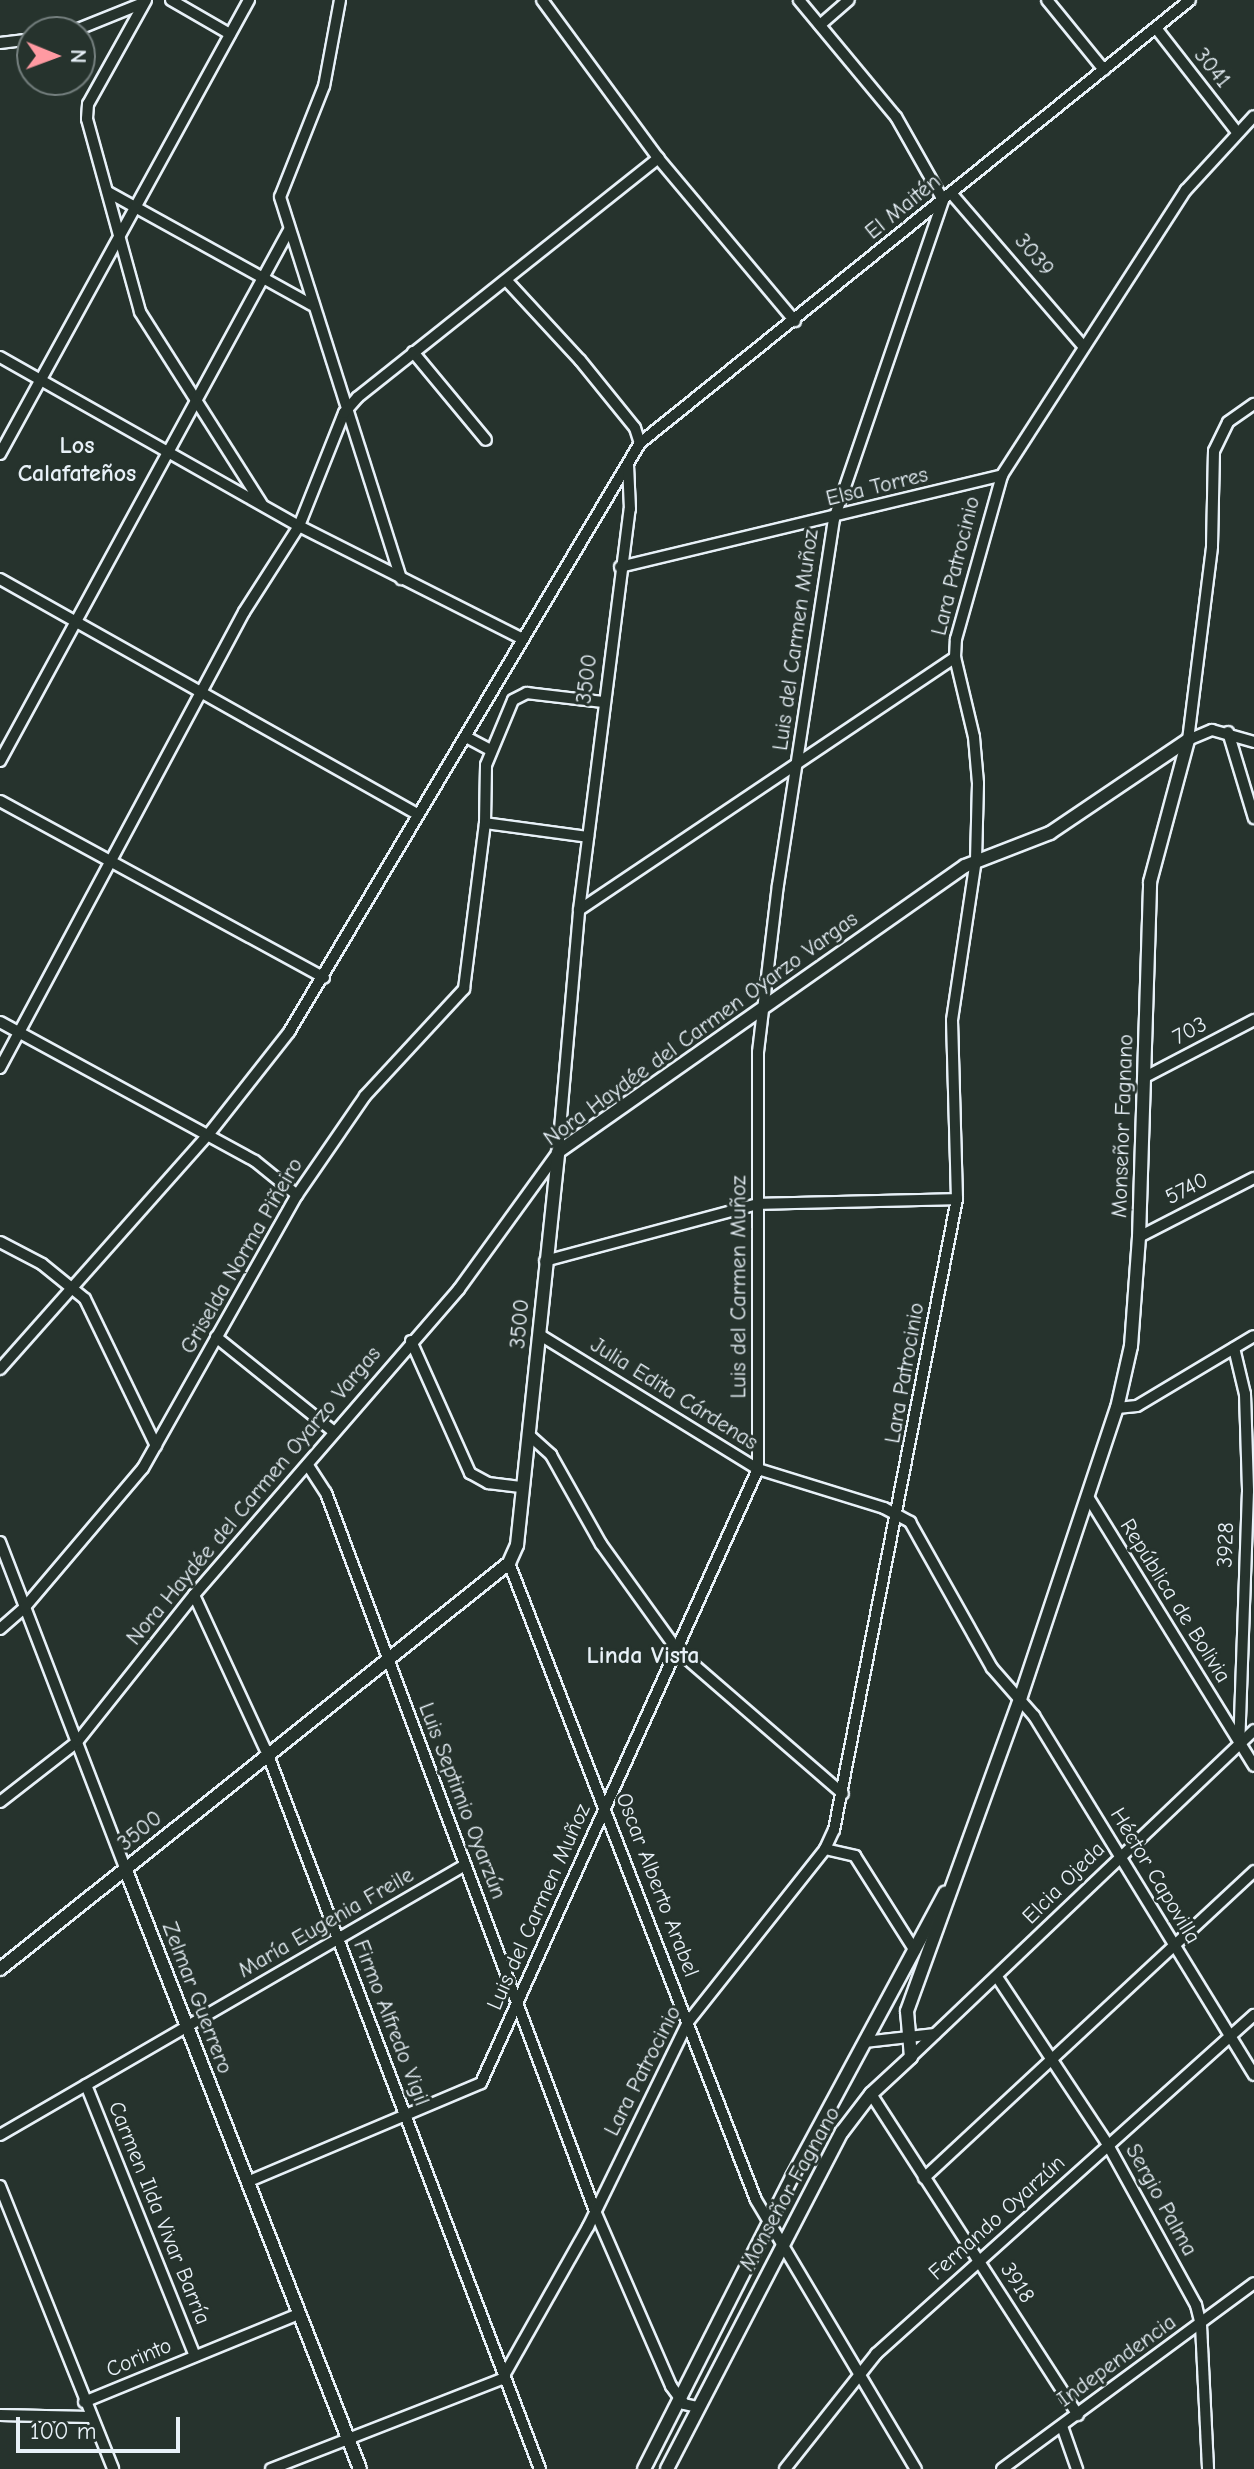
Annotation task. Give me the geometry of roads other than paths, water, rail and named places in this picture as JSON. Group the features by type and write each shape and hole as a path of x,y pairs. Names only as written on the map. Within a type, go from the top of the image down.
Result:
{"street":[{"path":"171,0 230,34"},
{"path":"0,454 249,0"},
{"path":"340,0 324,86 281,186 289,230 344,413 401,579"},
{"path":"542,0 658,158 795,321"},
{"name":"3039","path":"799,0 896,117 947,197 1083,346"},
{"path":"820,25 849,0"},
{"path":"1047,0 1104,70"},
{"name":"El Maitén","path":"640,443 1190,0"},
{"path":"96,22 146,1"},
{"path":"146,1 86,111 140,312 263,505"},
{"name":"3041","path":"1156,28 1237,132"},
{"name":"Lara Patrocinio","path":"502,2379 595,2211 688,2022 825,1849 843,1794 957,1199 952,1020 976,860 977,761 955,657 1002,475 1186,190 1254,116"},
{"path":"0,1068 204,693 244,612 299,526 344,413 413,352 507,281 658,158"},
{"path":"108,192 312,305"},
{"name":"Luis del Carmen Muñoz","path":"247,2182 481,2083 518,2007 758,1469 758,1204 763,1006 834,519 947,197"},
{"path":"0,761 289,230"},
{"path":"0,1369 208,1135 289,1032 324,978 521,638 640,443 635,428 580,360 507,281"},
{"path":"413,352 486,440"},
{"path":"0,357 299,526 521,638"},
{"name":"Monseñor Fagnano","path":"667,2469 780,2243 842,2132 871,2094 911,2057 914,2047 908,2035 907,2011 1020,1699 1117,1408 1131,1346 1139,1237 1150,882 1188,740 1212,546 1214,451 1228,422 1254,404"},
{"name":"3500","path":"0,1969 509,1563 517,1545 558,1152 579,910 620,567 630,509 628,465"},
{"name":"Elsa Torres","path":"620,567 834,519 1002,475"},
{"path":"0,579 418,815"},
{"path":"579,910 799,759 955,657"},
{"name":"Griselda Norma Piñeiro","path":"0,1629 25,1607 156,1446 297,1195 365,1096 464,989 485,823 490,750 520,693 604,702"},
{"path":"1188,740 1212,730 1228,732 1254,742"},
{"path":"1228,732 1254,818"},
{"path":"466,737 490,750"},
{"name":"Nora Haydée del Carmen Oyarzo Vargas","path":"0,1802 77,1742 194,1595 309,1467 333,1431 459,1289 558,1152 976,860 1050,833 1188,740"},
{"path":"0,801 324,978"},
{"path":"485,823 588,837"},
{"name":"703","path":"1145,1077 1254,1020"},
{"path":"0,1022 208,1135 273,1173 297,1195"},
{"name":"5740","path":"1139,1237 1254,1178"},
{"path":"545,1261 758,1204 957,1199"},
{"path":"0,1242 75,1288 95,1313 156,1446"},
{"name":"Julia Edita Cárdenas","path":"540,1335 758,1469 899,1514"},
{"path":"1117,1408 1137,1406 1254,1336"},
{"path":"216,1337 333,1431"},
{"path":"411,1341 470,1473 488,1483 523,1487"},
{"name":"3928","path":"1234,1348 1245,1394 1248,1491 1239,1744"},
{"path":"529,1435 551,1455 601,1544 678,1651 843,1794"},
{"name":"Luis Septimio Oyarzún","path":"309,1467 326,1493 595,2211 680,2398"},
{"name":"República de Bolivia","path":"1088,1497 1254,1766"},
{"path":"899,1514 910,1522 992,1668 1020,1699"},
{"name":"Zelmar Guerrero","path":"0,1542 360,2469"},
{"name":"Oscar Alberto Arabel","path":"509,1563 606,1807 737,2156 768,2223 916,2469"},
{"name":"Firmo Alfredo Vigil","path":"194,1595 268,1755 502,2379 540,2469"},
{"name":"Héctor Capovilla","path":"1020,1699 1254,2075"},
{"name":"Elcia Ojeda","path":"911,2057 1254,1730"},
{"name":"Monseñor Fagnano","path":"644,2469 768,2223 968,1847"},
{"path":"825,1849 855,1856 915,1951"},
{"name":"María Eugenia Freile","path":"0,2135 465,1865"},
{"path":"924,2178 1254,1871"},
{"name":"Sergio Palma","path":"997,1977 1108,2145 1196,2305 1201,2325 1208,2469"},
{"name":"Fernando Oyarzún","path":"785,2469 858,2371 1254,2015"},
{"path":"865,2042 937,2033"},
{"name":"Carmen Ilda Vivar Barría","path":"86,2085 195,2356"},
{"name":"3918","path":"871,2094 1078,2415"},
{"path":"0,2186 113,2469"},
{"name":"Independencia","path":"1002,2469 1254,2283"},
{"name":"Corinto","path":"84,2402 299,2314"},
{"path":"271,2469 502,2379"},
{"path":"680,2398 697,2407"},
{"path":"0,2415 90,2417"},
{"path":"1062,2426 1077,2469"}],"district":[{"name":"Los Calafateños","path":"77,460"},
{"name":"Linda Vista","path":"643,1656"}]}
